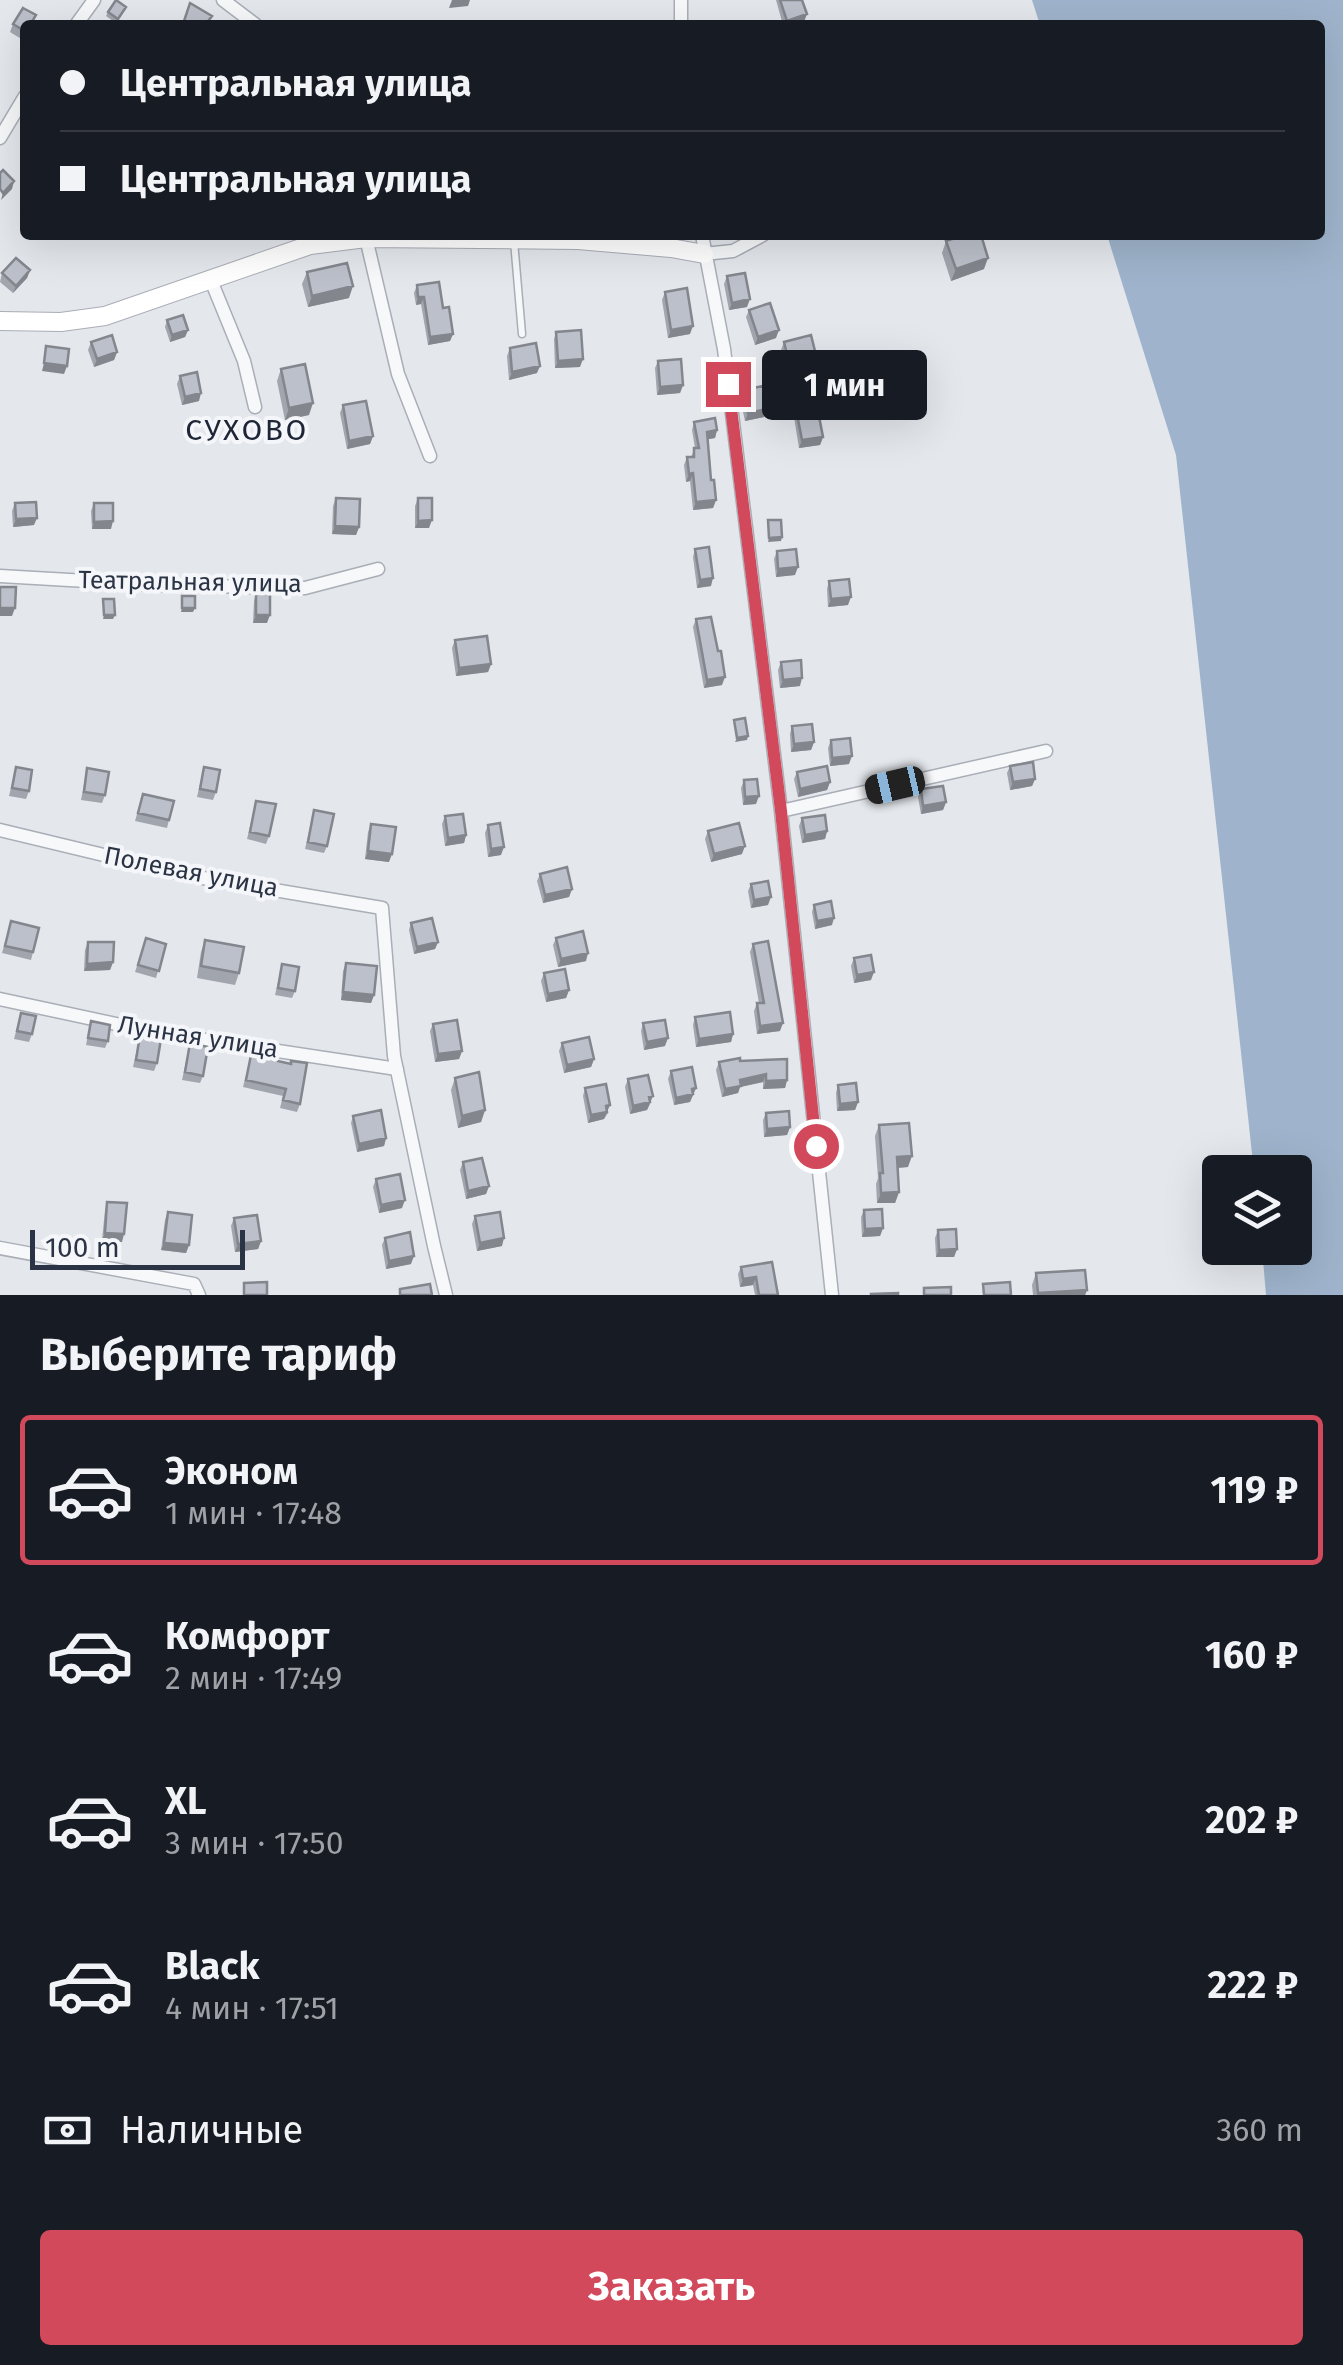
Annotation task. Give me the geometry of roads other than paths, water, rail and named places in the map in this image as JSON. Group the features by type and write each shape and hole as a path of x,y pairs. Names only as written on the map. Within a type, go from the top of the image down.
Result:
{"street":[{"path":"223,0 249,20"},
{"path":"0,138 20,104"},
{"path":"0,321 61,322 105,316 310,245 350,240"},
{"path":"366,240 398,374 430,456"},
{"path":"514,240 578,240 671,248 703,244 732,251 753,240"},
{"path":"703,244 724,349 781,811 832,1295"},
{"path":"210,278 244,360 255,407"},
{"name":"Театральная улица","path":"0,576 305,588 378,569"},
{"path":"781,811 1046,750"},
{"name":"Полевая улица","path":"0,830 191,876 382,908 397,1069"},
{"name":"Лунная улица","path":"0,999 153,1032 397,1069"},
{"path":"397,1069 446,1295"},
{"path":"0,1248 194,1284 199,1295"}],"lane":[{"path":"514,240 522,334"}],"water":[{"path":"1032,0 1343,0 1343,1295 1266,1295 1263,1265 1312,1265 1312,1155 1252,1155 1176,455 1109,240 1325,240 1325,20 1038,20"}],"district":[{"name":"СУХОВО","path":"247,430"}]}
